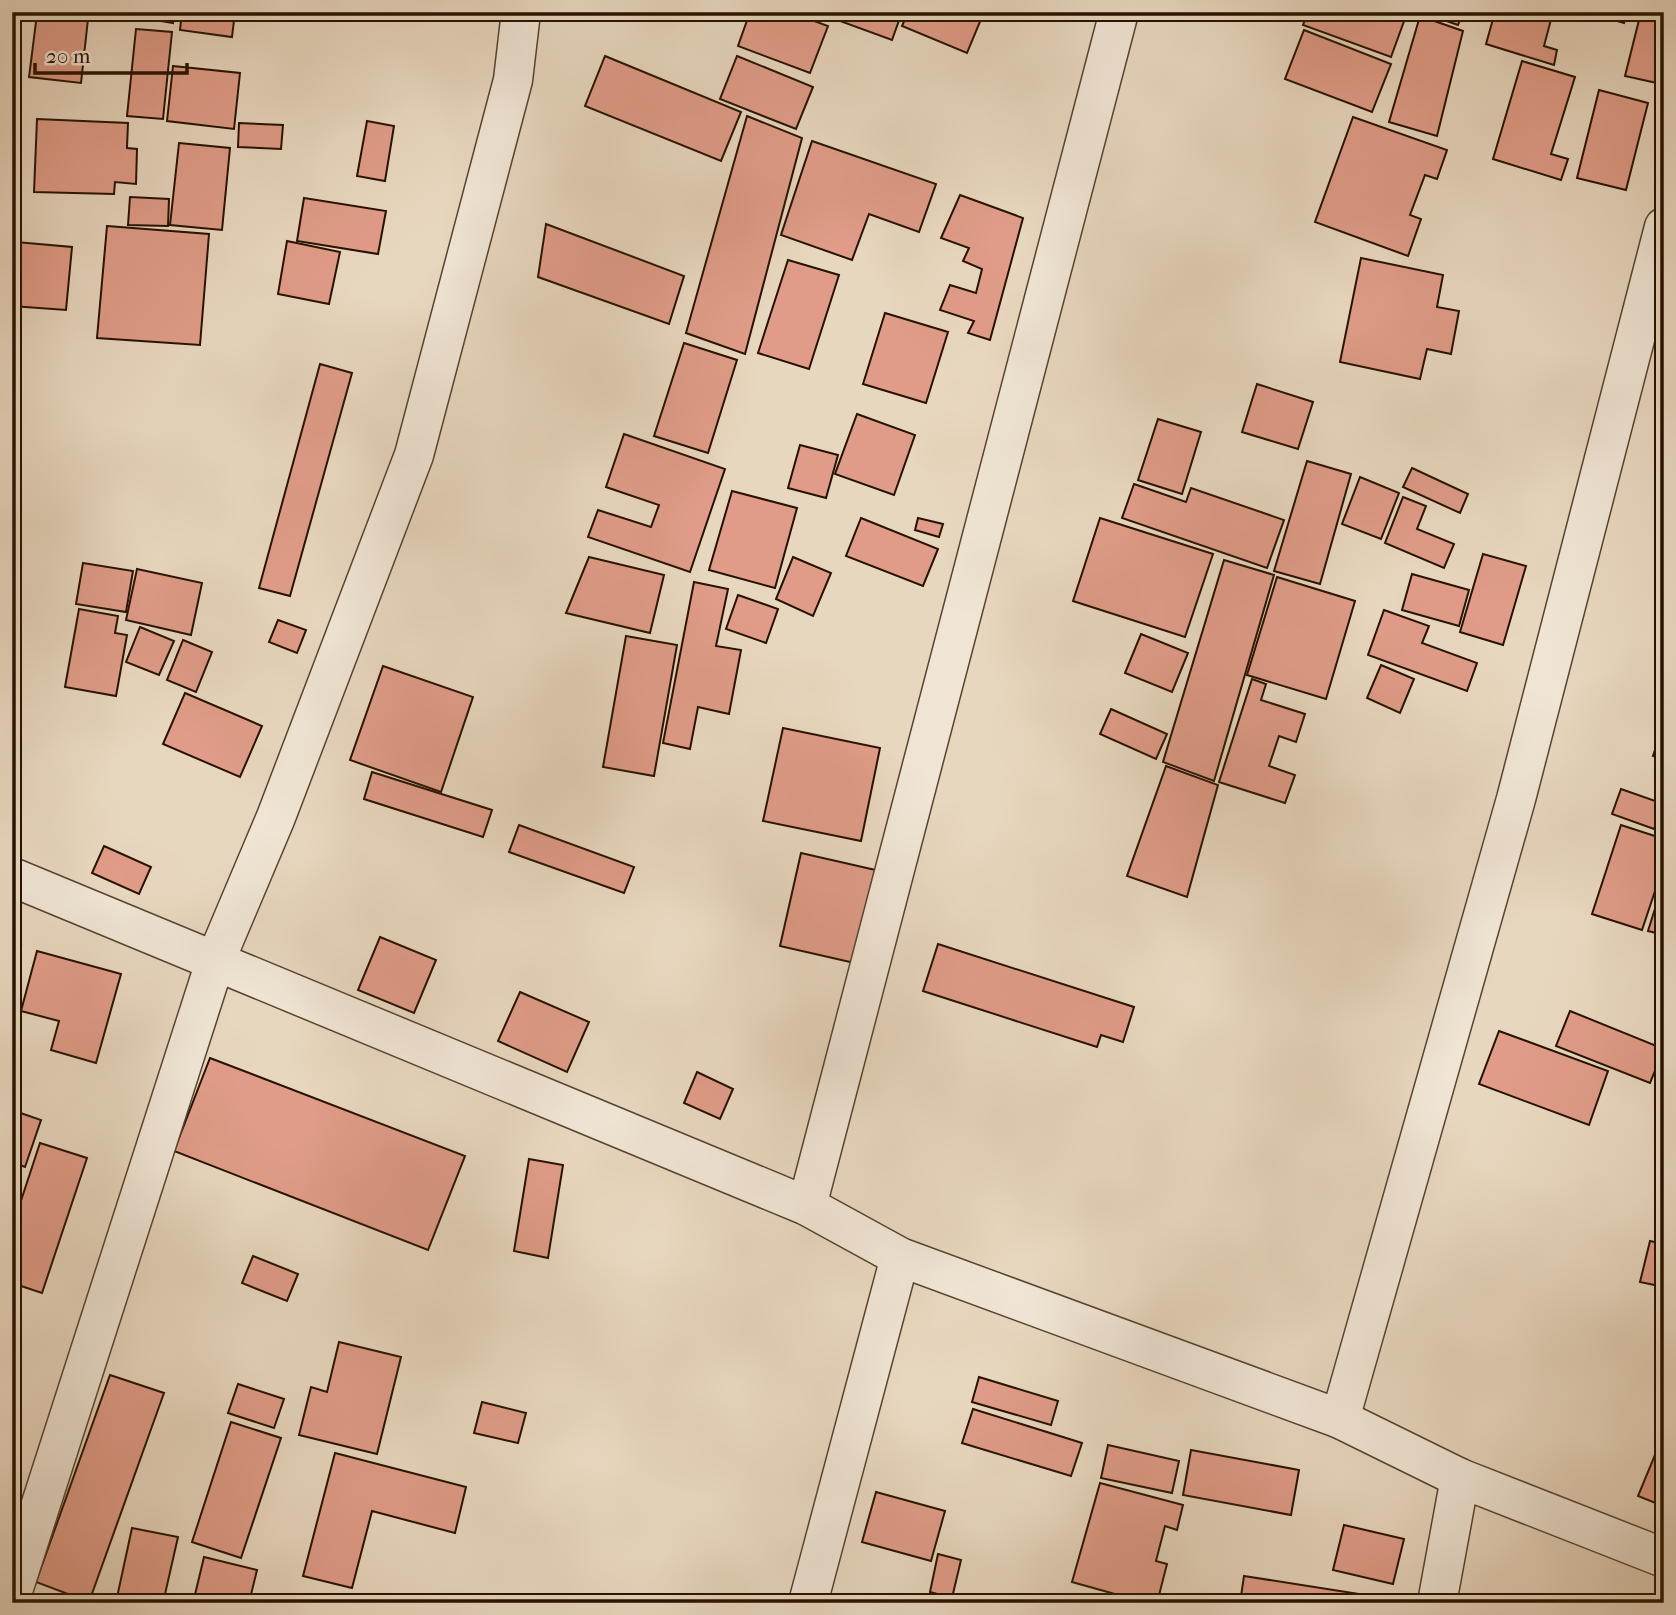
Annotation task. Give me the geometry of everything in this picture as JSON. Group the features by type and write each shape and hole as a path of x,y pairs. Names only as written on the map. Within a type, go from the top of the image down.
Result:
{"street":[{"path":"12,1594 216,959 276,817 414,455 513,80 522,12"},
{"path":"807,1206 1119,12"},
{"path":"1340,1419 1516,799 1664,227"},
{"path":"12,877 216,959 807,1206 900,1257 1340,1419 1460,1478 1664,1558"},
{"path":"808,1603 900,1257"},
{"path":"1437,1603 1460,1478"}],"building":[{"path":"110,12 175,12 173,23"},
{"path":"182,12 235,12 232,37 180,30"},
{"path":"750,12 790,12 828,26 810,73 738,46"},
{"path":"831,12 902,12 892,40 829,17"},
{"path":"908,12 984,12 967,53 902,26"},
{"path":"1308,12 1407,13 1391,57 1303,25"},
{"path":"1420,12 1463,12 1458,25"},
{"path":"1495,12 1553,12 1544,46 1557,50 1554,65 1486,44"},
{"path":"1587,12 1627,12 1624,23"},
{"path":"1641,12 1664,12 1664,55 1657,83 1625,76"},
{"path":"37,14 88,19 81,83 29,77"},
{"path":"1420,16 1463,31 1437,136 1389,122"},
{"path":"136,29 172,32 163,119 127,116"},
{"path":"1304,30 1391,64 1372,112 1285,79"},
{"path":"605,56 741,112 721,161 585,106"},
{"path":"737,56 813,87 796,129 720,99"},
{"path":"1522,61 1575,77 1551,154 1568,159 1561,180 1493,159"},
{"path":"173,66 240,73 234,129 167,121"},
{"path":"1599,90 1648,103 1626,190 1577,178"},
{"path":"747,116 802,138 745,354 686,333"},
{"path":"1353,117 1447,150 1437,179 1425,175 1410,215 1421,219 1408,256 1315,222"},
{"path":"37,119 128,123 127,148 137,149 136,184 115,182 114,194 34,192"},
{"path":"367,121 394,126 385,181 357,176"},
{"path":"239,123 283,125 281,149 238,147"},
{"path":"812,141 936,184 919,232 869,214 852,260 781,235"},
{"path":"179,143 230,148 222,230 170,225"},
{"path":"960,195 1023,218 990,340 968,333 974,321 940,310 950,285 976,293 982,269 963,261 969,248 941,238"},
{"path":"130,197 169,199 168,226 128,225"},
{"path":"304,198 386,211 378,254 297,241"},
{"path":"546,224 684,276 669,324 538,277"},
{"path":"107,226 209,234 200,345 97,338"},
{"path":"287,241 340,252 329,304 278,294"},
{"path":"16,242 72,247 66,310 12,306"},
{"path":"1361,258 1443,275 1437,307 1459,311 1451,354 1427,349 1420,379 1340,362"},
{"path":"788,260 839,275 809,369 758,353"},
{"path":"885,313 948,332 926,403 863,384"},
{"path":"684,343 737,360 708,453 654,436"},
{"path":"320,364 352,373 290,596 259,588"},
{"path":"1257,384 1313,402 1298,449 1242,432"},
{"path":"857,414 915,435 894,495 835,474"},
{"path":"1158,419 1201,432 1182,494 1138,480"},
{"path":"624,434 725,469 690,572 588,537 598,510 651,527 659,505 606,487"},
{"path":"800,445 838,455 826,498 788,488"},
{"path":"1307,461 1351,474 1320,584 1274,571"},
{"path":"1412,468 1468,494 1460,513 1403,487"},
{"path":"1360,477 1399,493 1381,539 1342,524"},
{"path":"1134,484 1186,502 1191,488 1284,520 1267,568 1122,518"},
{"path":"732,491 797,508 775,588 709,570"},
{"path":"1403,497 1426,506 1417,529 1454,544 1444,568 1385,543"},
{"path":"861,518 938,549 923,586 846,556"},
{"path":"918,518 943,524 939,537 915,530"},
{"path":"1100,518 1213,554 1185,637 1073,601"},
{"path":"1483,554 1526,566 1503,645 1460,632"},
{"path":"589,557 664,575 650,633 566,613"},
{"path":"793,557 831,573 813,616 776,599"},
{"path":"1224,560 1274,575 1214,781 1163,762"},
{"path":"83,563 133,571 126,612 76,604"},
{"path":"137,569 202,583 191,635 126,620"},
{"path":"1412,574 1469,590 1459,626 1402,610"},
{"path":"1277,577 1355,601 1326,699 1247,675"},
{"path":"694,582 728,589 716,646 741,650 729,714 698,707 690,749 663,743"},
{"path":"738,595 778,609 766,643 726,629"},
{"path":"79,609 118,616 115,633 127,635 116,696 65,687"},
{"path":"1384,610 1429,626 1422,643 1477,663 1467,691 1368,655"},
{"path":"278,620 306,630 297,653 269,642"},
{"path":"140,627 174,641 159,675 126,662"},
{"path":"1141,634 1188,653 1172,692 1125,673"},
{"path":"626,636 677,645 654,776 603,767"},
{"path":"183,640 212,652 196,692 167,680"},
{"path":"1381,665 1414,679 1400,713 1367,698"},
{"path":"383,666 473,697 441,792 350,760"},
{"path":"1252,679 1266,684 1261,700 1305,714 1296,742 1279,736 1269,766 1295,775 1285,803 1219,782"},
{"path":"185,693 262,726 240,777 163,744"},
{"path":"1111,709 1167,734 1156,759 1100,734"},
{"path":"1664,724 1664,760 1653,756"},
{"path":"783,728 880,748 861,841 763,821"},
{"path":"1166,766 1218,785 1187,897 1127,876"},
{"path":"372,772 492,810 483,837 364,799"},
{"path":"1621,789 1664,804 1654,829 1612,814"},
{"path":"519,825 634,867 624,893 509,852"},
{"path":"1621,825 1664,839 1664,864 1642,930 1592,914"},
{"path":"104,846 151,867 139,894 92,873"},
{"path":"801,853 880,871 859,964 780,946"},
{"path":"1664,880 1664,935 1648,931"},
{"path":"380,937 436,960 414,1013 358,990"},
{"path":"12,942 21,945 12,973"},
{"path":"938,944 1134,1007 1123,1042 1101,1035 1097,1047 923,991"},
{"path":"37,951 121,974 96,1063 51,1050 59,1021 21,1011"},
{"path":"520,992 589,1022 567,1072 498,1041"},
{"path":"1570,1011 1664,1049 1650,1083 1556,1046"},
{"path":"1499,1031 1608,1071 1589,1125 1479,1084"},
{"path":"210,1058 465,1156 428,1250 174,1151"},
{"path":"1664,1066 1664,1088 1657,1086"},
{"path":"697,1072 733,1089 720,1119 684,1103"},
{"path":"12,1110 41,1120 25,1167 12,1162"},
{"path":"40,1143 87,1158 42,1293 12,1283 12,1228"},
{"path":"529,1159 563,1165 548,1258 514,1251"},
{"path":"1650,1241 1664,1244 1664,1287 1640,1282"},
{"path":"253,1256 298,1274 287,1301 242,1283"},
{"path":"339,1342 401,1357 377,1454 299,1435 311,1387 327,1392"},
{"path":"110,1375 164,1393 89,1602 36,1582"},
{"path":"979,1377 1058,1401 1051,1425 972,1402"},
{"path":"238,1384 284,1399 274,1428 228,1413"},
{"path":"482,1402 526,1413 518,1443 474,1433"},
{"path":"973,1409 1082,1443 1071,1476 962,1443"},
{"path":"231,1422 281,1438 241,1558 192,1542"},
{"path":"1108,1445 1179,1461 1172,1493 1101,1478"},
{"path":"1191,1450 1299,1470 1291,1515 1183,1495"},
{"path":"1657,1450 1664,1453 1663,1506 1638,1496"},
{"path":"335,1453 466,1487 455,1533 372,1511 352,1588 303,1576"},
{"path":"1100,1483 1183,1505 1177,1530 1165,1526 1156,1561 1167,1564 1157,1603 1147,1603 1072,1582"},
{"path":"876,1492 945,1511 931,1561 862,1542"},
{"path":"1344,1525 1404,1539 1393,1584 1333,1570"},
{"path":"132,1528 178,1537 163,1603 116,1602"},
{"path":"938,1554 961,1560 952,1598 930,1592"},
{"path":"204,1557 257,1570 249,1603 193,1603"},
{"path":"1244,1576 1391,1599 1390,1603 1240,1603"}]}
